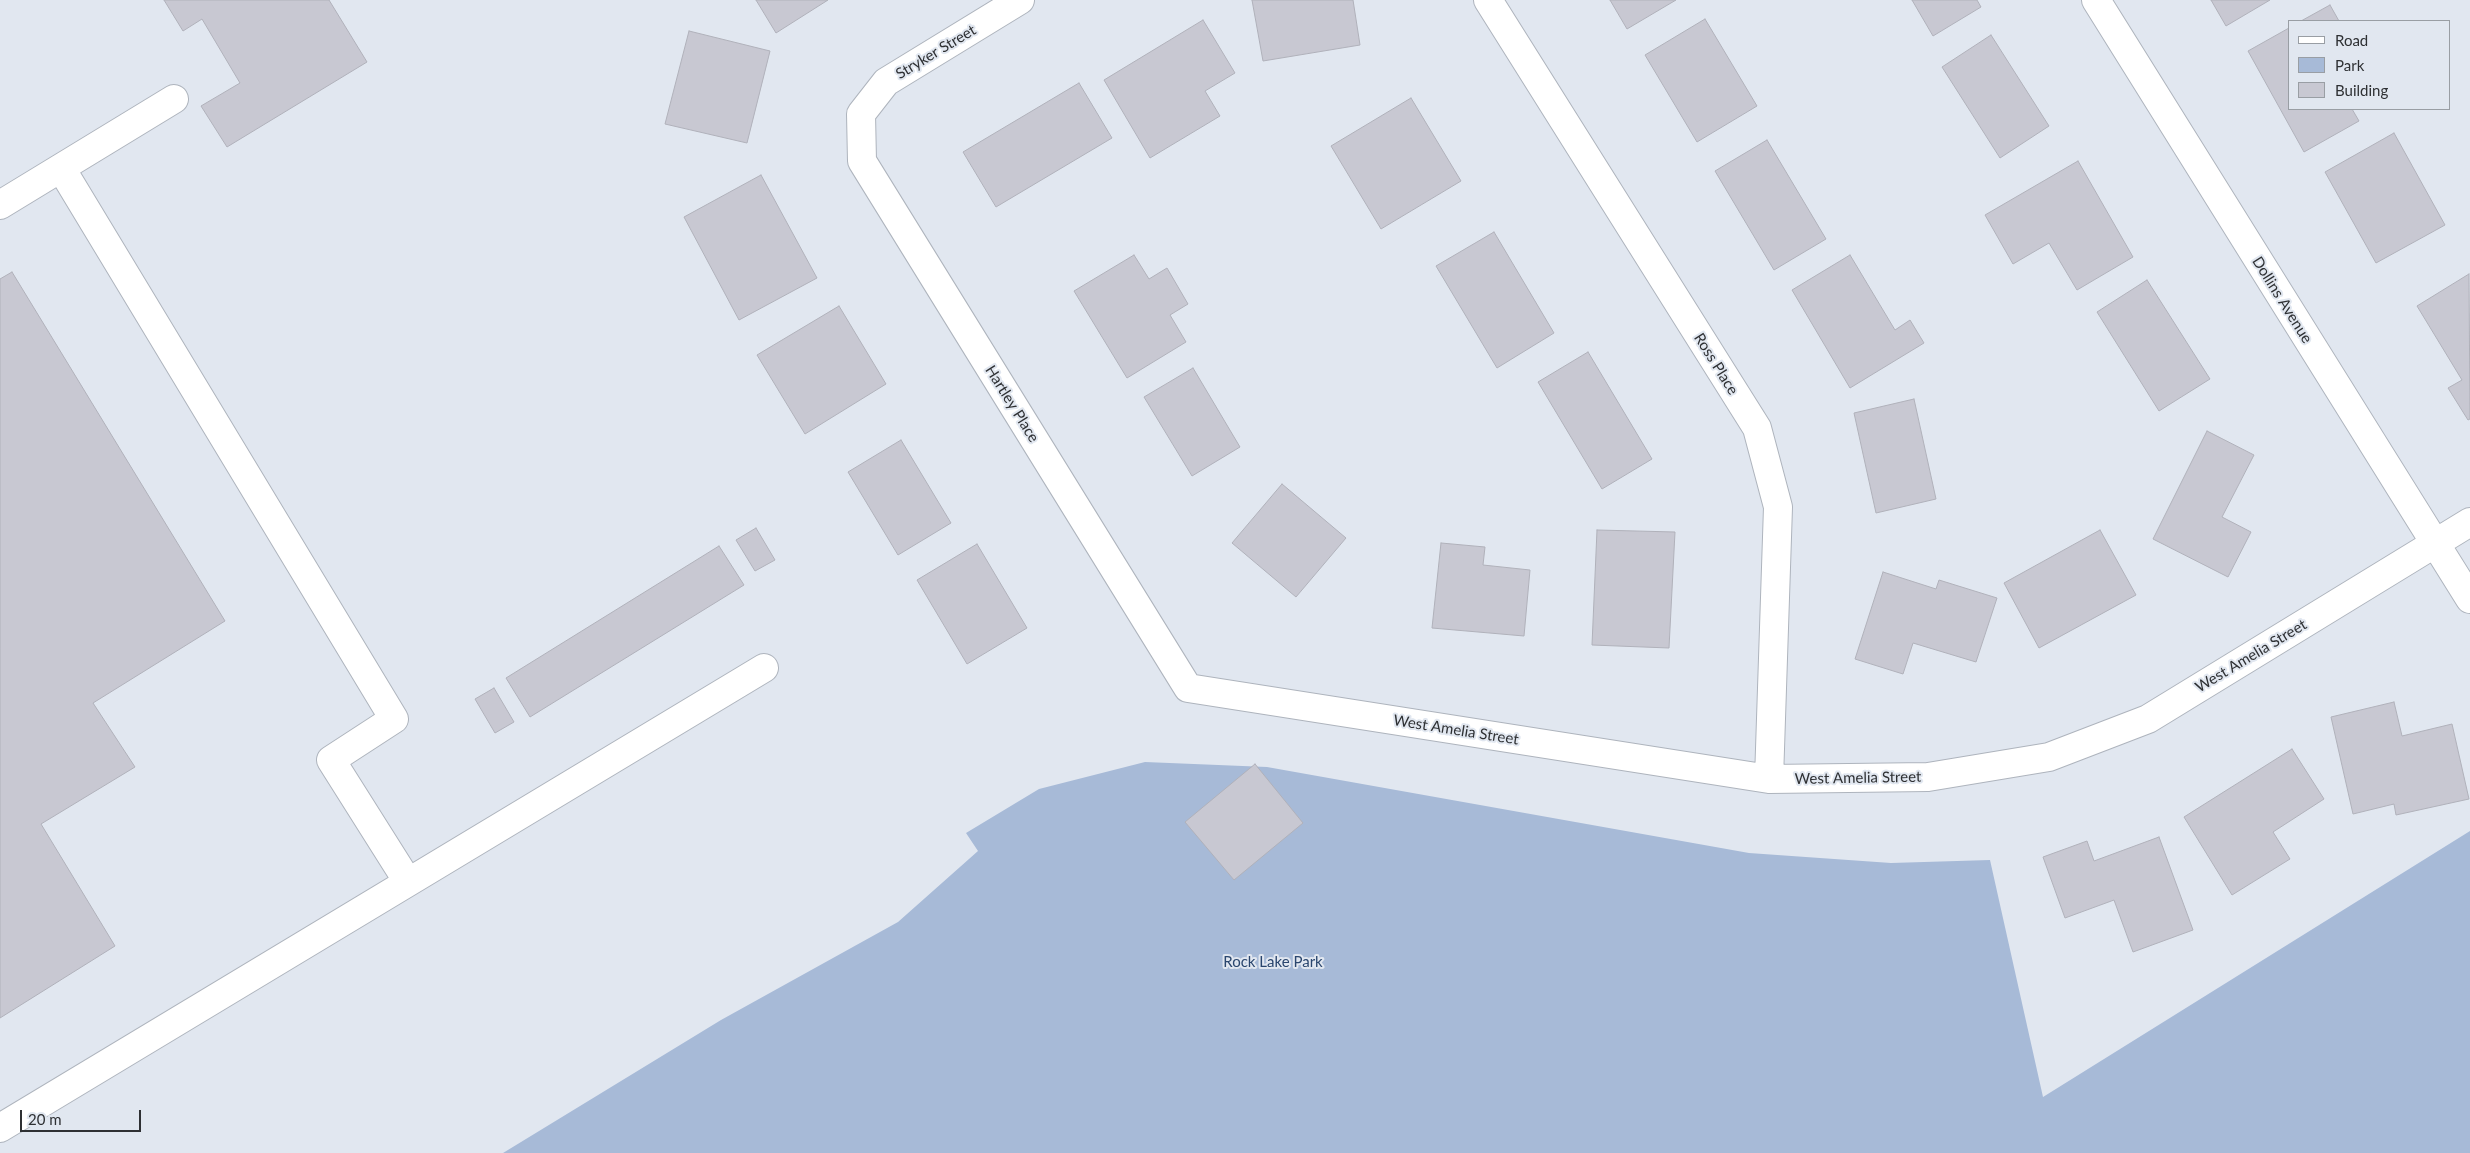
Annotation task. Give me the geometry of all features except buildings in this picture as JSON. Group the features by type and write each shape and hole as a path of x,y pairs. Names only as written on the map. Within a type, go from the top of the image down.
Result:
{"street":[{"name":"Stryker Street","path":"860,114 886,82 1020,0"},
{"name":"Ross Place","path":"1488,0 1757,428 1778,507 1769,779"},
{"name":"Dollins Avenue","path":"2096,0 2470,599"},
{"path":"0,204 174,99"},
{"name":"Hartley Place","path":"860,114 862,161 1188,688"},
{"path":"61,168 394,719 331,760 408,882"},
{"name":"West Amelia Street","path":"1188,688 1769,779 1928,777 2049,757 2148,719 2470,522"},
{"path":"0,1128 764,668"}],"green space":[{"name":"Rock Lake Park","path":"1145,762 1267,767 1749,853 1891,863 1990,860 2043,1097 2470,831 2470,1153 503,1153 721,1020 898,922 978,851 966,833 1039,789"}]}
